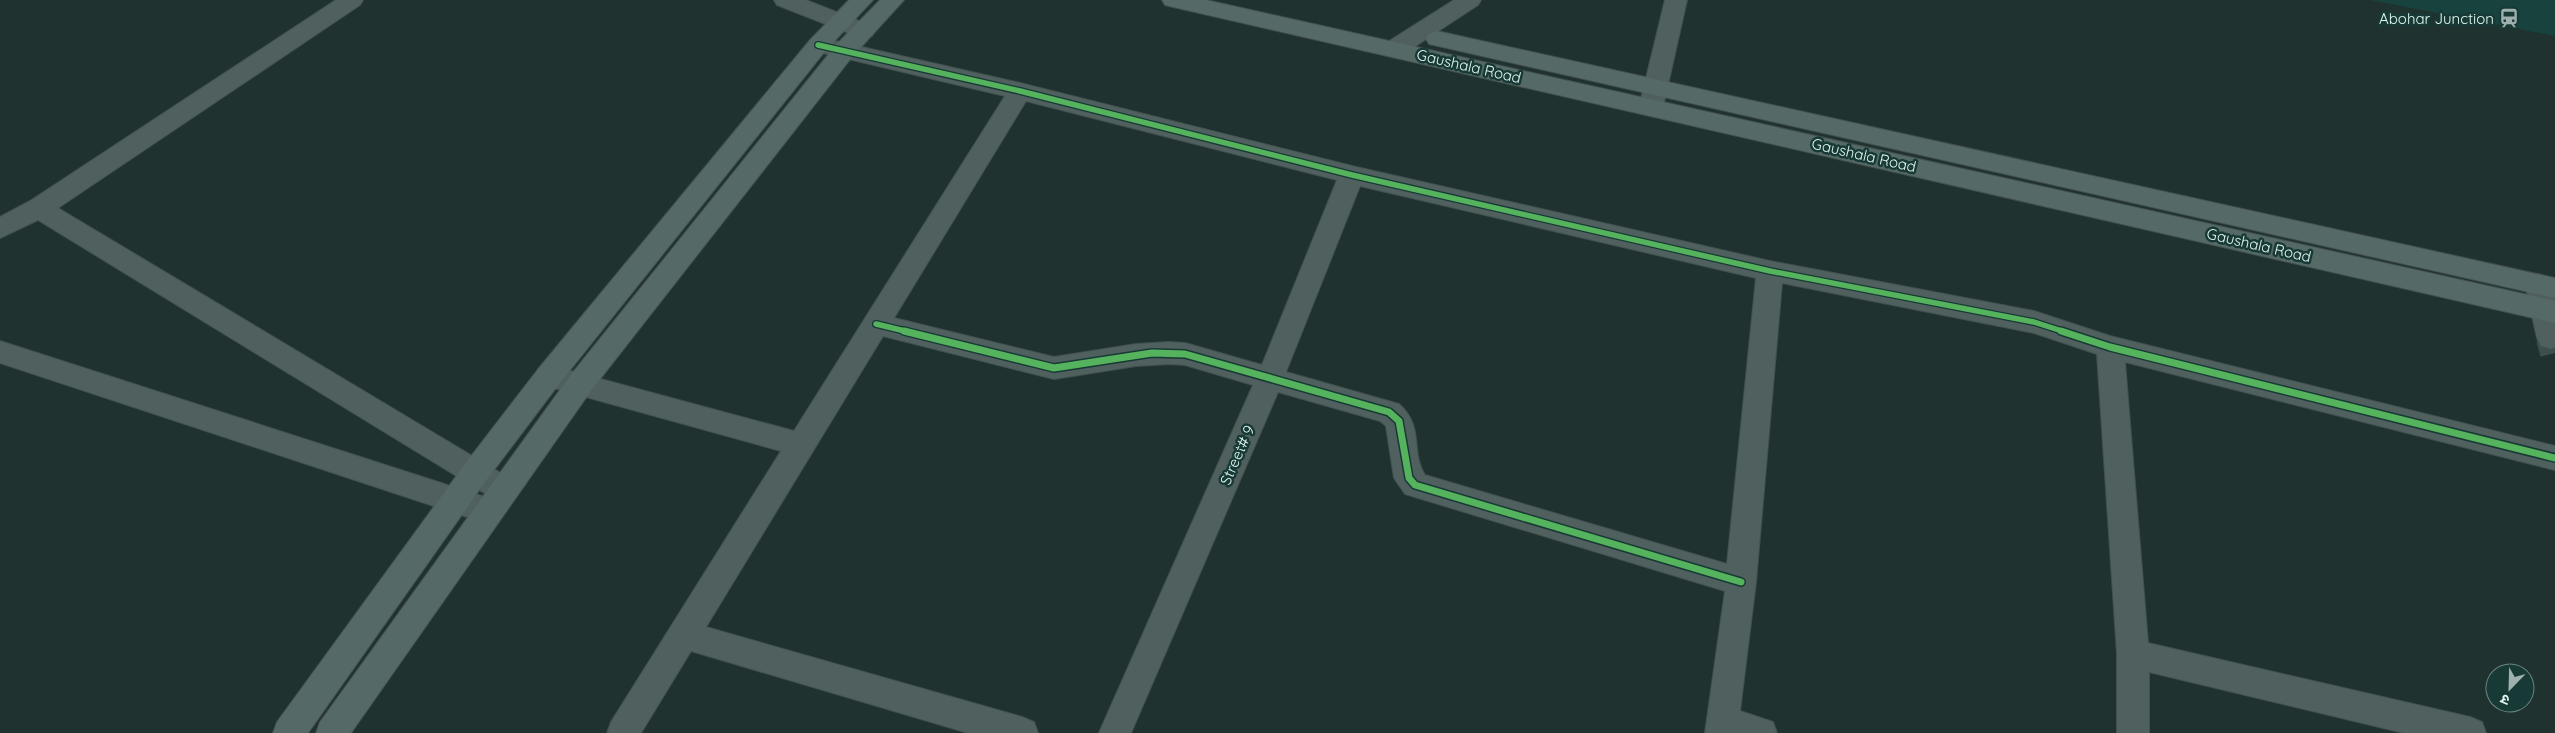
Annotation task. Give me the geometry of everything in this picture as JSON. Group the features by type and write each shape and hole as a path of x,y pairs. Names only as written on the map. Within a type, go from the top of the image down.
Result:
{"street":[{"path":"0,228 40,208 352,0"},
{"path":"785,0 852,26"},
{"path":"332,733 580,384 844,51 862,0"},
{"path":"289,733 475,473 550,376 818,45 894,0"},
{"name":"Gaushala Road","path":"1173,0 1394,49 1654,97"},
{"name":"Gaushala Road","path":"1259,0 1416,34 1654,97 2548,298"},
{"path":"1394,49 1470,0"},
{"path":"1654,97 1676,0"},
{"path":"818,45 1020,90 1352,175 1770,271 2034,322 2110,347 2555,458"},
{"path":"623,733 1020,90"},
{"name":"Street# 9","path":"1116,733 1270,378 1352,175"},
{"path":"40,208 475,473 496,500"},
{"path":"1761,733 1722,727 1741,582 1770,271"},
{"path":"2548,298 2552,338"},
{"path":"876,324 1054,368 1082,366 1166,351 1185,354 1389,412 1399,421 1409,478 1415,485 1741,582"},
{"path":"2110,347 2132,654 2134,733"},
{"path":"3,356 456,501 496,500"},
{"path":"550,376 802,445"},
{"path":"684,635 1022,733"},
{"path":"2132,654 2470,733"}],"shaded area":[{"name":"Abohar Junction","path":"2370,0 2555,0 2555,36"}],"tunnel":[{"path":"2551,338 2555,353"}],"cycle path":[{"path":"818,45 1020,91 1352,175 1770,271 2034,322 2110,347 2555,458"},
{"path":"876,324 1054,368 1152,353 1185,354 1389,412 1399,421 1409,478 1415,485 1741,582"}],"place":[{"name":"Abohar Junction","path":"2509,18"}]}
